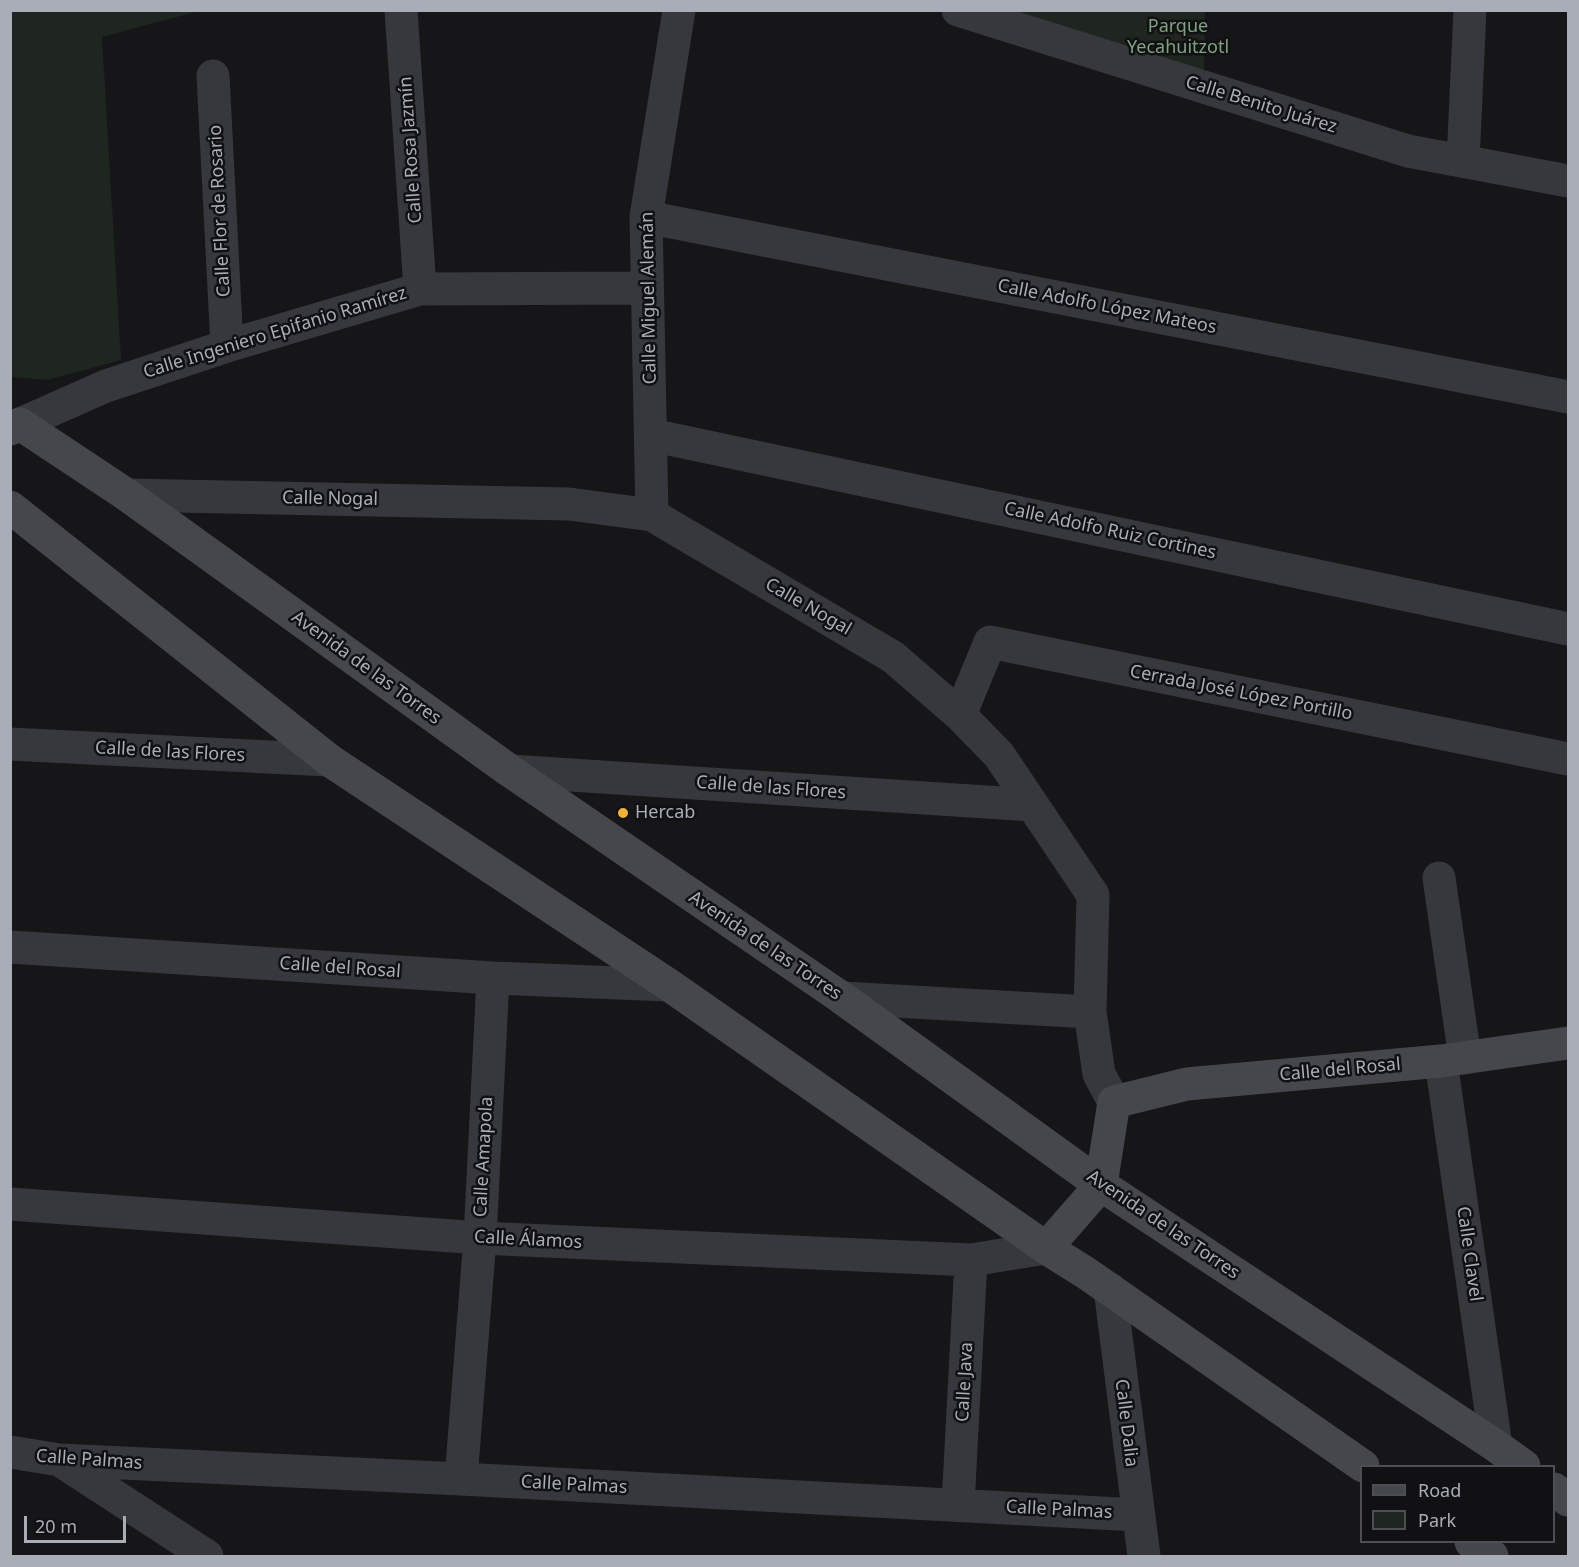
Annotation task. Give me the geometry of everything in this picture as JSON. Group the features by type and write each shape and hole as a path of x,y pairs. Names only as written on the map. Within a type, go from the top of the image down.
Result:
{"street":[{"name":"Calle Rosa Jazmín","path":"401,10 420,289"},
{"name":"Calle Miguel Alemán","path":"652,515 646,217 679,10"},
{"name":"Calle Benito Juárez","path":"958,10 1407,151 1569,181"},
{"path":"1463,161 1470,10"},
{"name":"Calle Flor de Rosario","path":"213,76 227,346"},
{"name":"Calle Adolfo López Mateos","path":"646,217 1569,398"},
{"name":"Calle Ingeniero Epifanio Ramírez","path":"15,427 106,386 227,346 420,289 647,288"},
{"name":"Avenida de las Torres","path":"15,427 127,495 510,771 842,998 1101,1185 1521,1465"},
{"name":"Calle Adolfo Ruiz Cortines","path":"651,435 1569,629"},
{"name":"Calle Nogal","path":"127,495 569,504 652,515 893,657 960,715 999,755 1093,895 1090,1012 1099,1074 1114,1102"},
{"path":"10,507 329,760 669,985 1361,1465"},
{"name":"Cerrada José López Portillo","path":"960,715 990,642 1569,759"},
{"name":"Calle de las Flores","path":"10,744 329,760"},
{"name":"Calle de las Flores","path":"510,771 1032,804"},
{"name":"Calle Clavel","path":"1439,878 1453,1060 1496,1446"},
{"name":"Calle del Rosal","path":"10,947 494,978 669,985"},
{"name":"Calle Amapola","path":"461,1479 480,1238 494,978"},
{"path":"842,998 1090,1012"},
{"name":"Calle del Rosal","path":"1114,1102 1187,1084 1453,1060 1569,1043"},
{"path":"1046,1248 1101,1185 1114,1102"},
{"name":"Calle Álamos","path":"10,1204 480,1238 971,1260 1046,1248"},
{"name":"Calle Java","path":"958,1505 971,1260"},
{"name":"Calle Dalia","path":"1110,1289 1144,1557"},
{"name":"Calle Palmas","path":"10,1452 60,1460 1137,1515"},
{"path":"60,1460 207,1557"},
{"path":"1555,1490 1569,1500"},
{"path":"1472,1543 1492,1557"}],"green space":[{"path":"10,11 199,11 102,37 121,360 48,380 11,377"},
{"name":"Parque Yecahuitzotl","path":"996,11 1205,11 1204,72"}],"place":[{"name":"Hercab","path":"623,813"}]}
